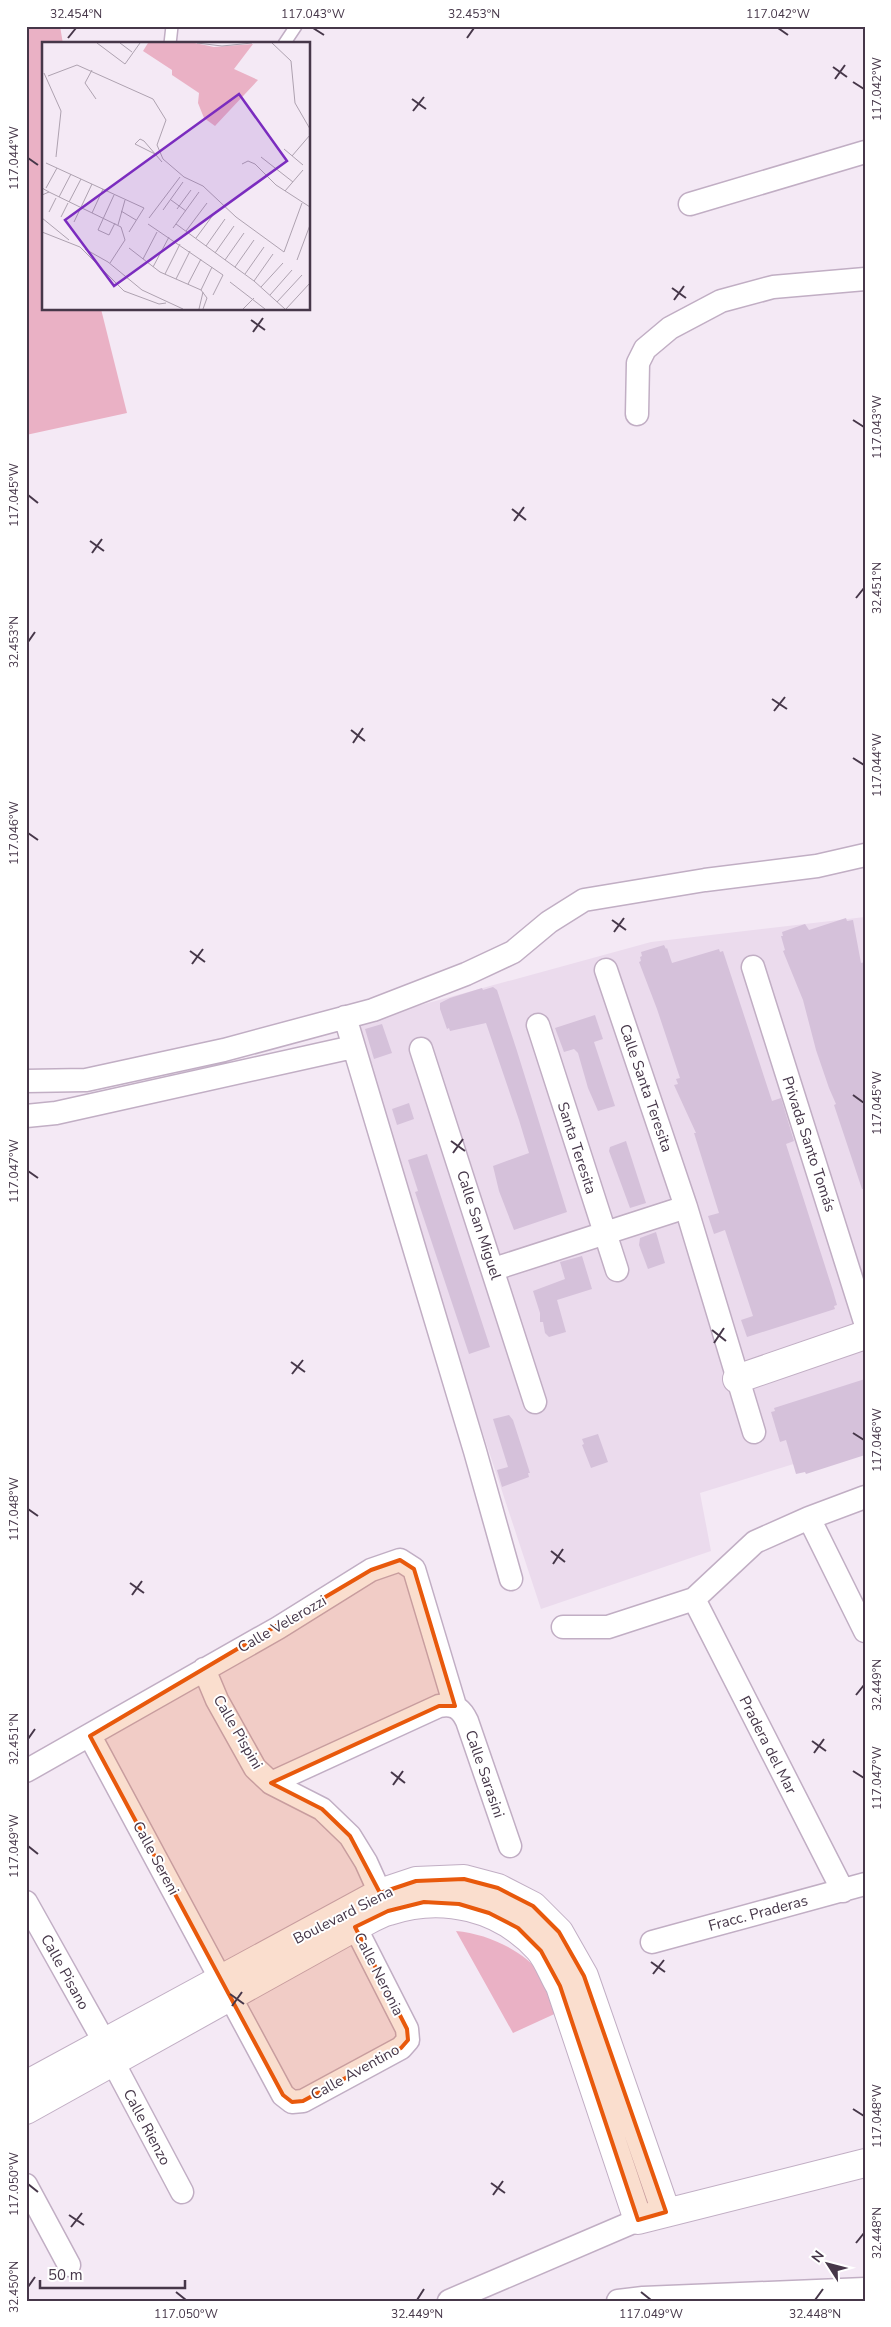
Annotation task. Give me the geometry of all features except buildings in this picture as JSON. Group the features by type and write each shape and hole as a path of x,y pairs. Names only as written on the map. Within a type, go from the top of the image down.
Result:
{"street":[{"path":"690,204 865,152"},
{"path":"637,414 638,363 645,349 670,328 720,301 773,287 865,279"},
{"path":"26,1081 86,1080 224,1050 373,1010 447,981 513,952 549,922 584,900 705,880 817,866 865,856"},
{"name":"Privada Santo Tomás","path":"753,967 865,1322"},
{"name":"Calle Santa Teresita","path":"606,970 686,1207 754,1432"},
{"path":"345,1017 475,1451 511,1579"},
{"name":"Santa Teresita","path":"538,1026 617,1270"},
{"path":"26,1116 56,1113 354,1047"},
{"name":"Calle San Miguel","path":"421,1049 494,1269 535,1402"},
{"path":"494,1269 686,1207"},
{"path":"737,1379 865,1335"},
{"path":"563,1627 608,1627 694,1599 756,1542 809,1518 865,1497"},
{"path":"809,1518 865,1631"},
{"name":"Calle Velerozzi","path":"26,1770 90,1736 278,1628 371,1570 400,1560 414,1569 455,1706"},
{"name":"Pradera del Mar","path":"694,1599 843,1891"},
{"name":"Calle Pispini","path":"204,1669 217,1700 255,1768 271,1783 322,1809 350,1836 366,1862 380,1893"},
{"path":"271,1783 439,1706 455,1706"},
{"name":"Calle Sarasini","path":"455,1706 462,1712 467,1721 510,1846"},
{"name":"Calle Sereni","path":"90,1736 226,1988"},
{"name":"Boulevard Siena","path":"26,2110 109,2052 350,1919 380,1893 416,1881 464,1879 498,1888 533,1906 559,1932 584,1976 666,2212"},
{"name":"Fracc. Praderas","path":"652,1942 865,1884"},
{"name":"Calle Pisano","path":"26,1902 109,2052"},
{"name":"Boulevard Siena","path":"350,1919 424,1902 458,1904 489,1913 518,1928 541,1951 560,1986 638,2220"},
{"name":"Calle Neronia","path":"350,1919 407,2029 408,2040"},
{"name":"Calle Aventino","path":"226,1988 283,2095 292,2102 303,2101 393,2053 408,2040"},
{"name":"Boulevard Siena","path":"26,2086 109,2052"},
{"name":"Calle Rienzo","path":"109,2052 182,2192"},
{"path":"449,2301 638,2220 865,2163"},
{"path":"26,2185 69,2265"},
{"path":"618,2301 670,2296 865,2289"}],"lane":[{"path":"170,42 172,26"},
{"path":"285,42 296,26"}],"highlighted area":[{"path":"400,1560 414,1569 455,1706 439,1706 271,1783 322,1809 350,1836 380,1893 416,1881 464,1879 498,1888 533,1906 559,1932 584,1976 666,2212 638,2220 560,1986 541,1951 518,1928 489,1913 459,1904 424,1902 388,1911 355,1927 407,2029 408,2040 401,2048 303,2101 292,2102 283,2095 90,1736 371,1570"}],"shaded area":[{"path":"26,26 60,26 63,42 42,42 42,310 101,310 127,413 26,435"},
{"path":"865,917 865,1442 700,1493 711,1551 541,1609 348,1025 651,942"},
{"path":"456,1931 492,1940 525,1958 543,1976 561,2011 513,2033"}]}
